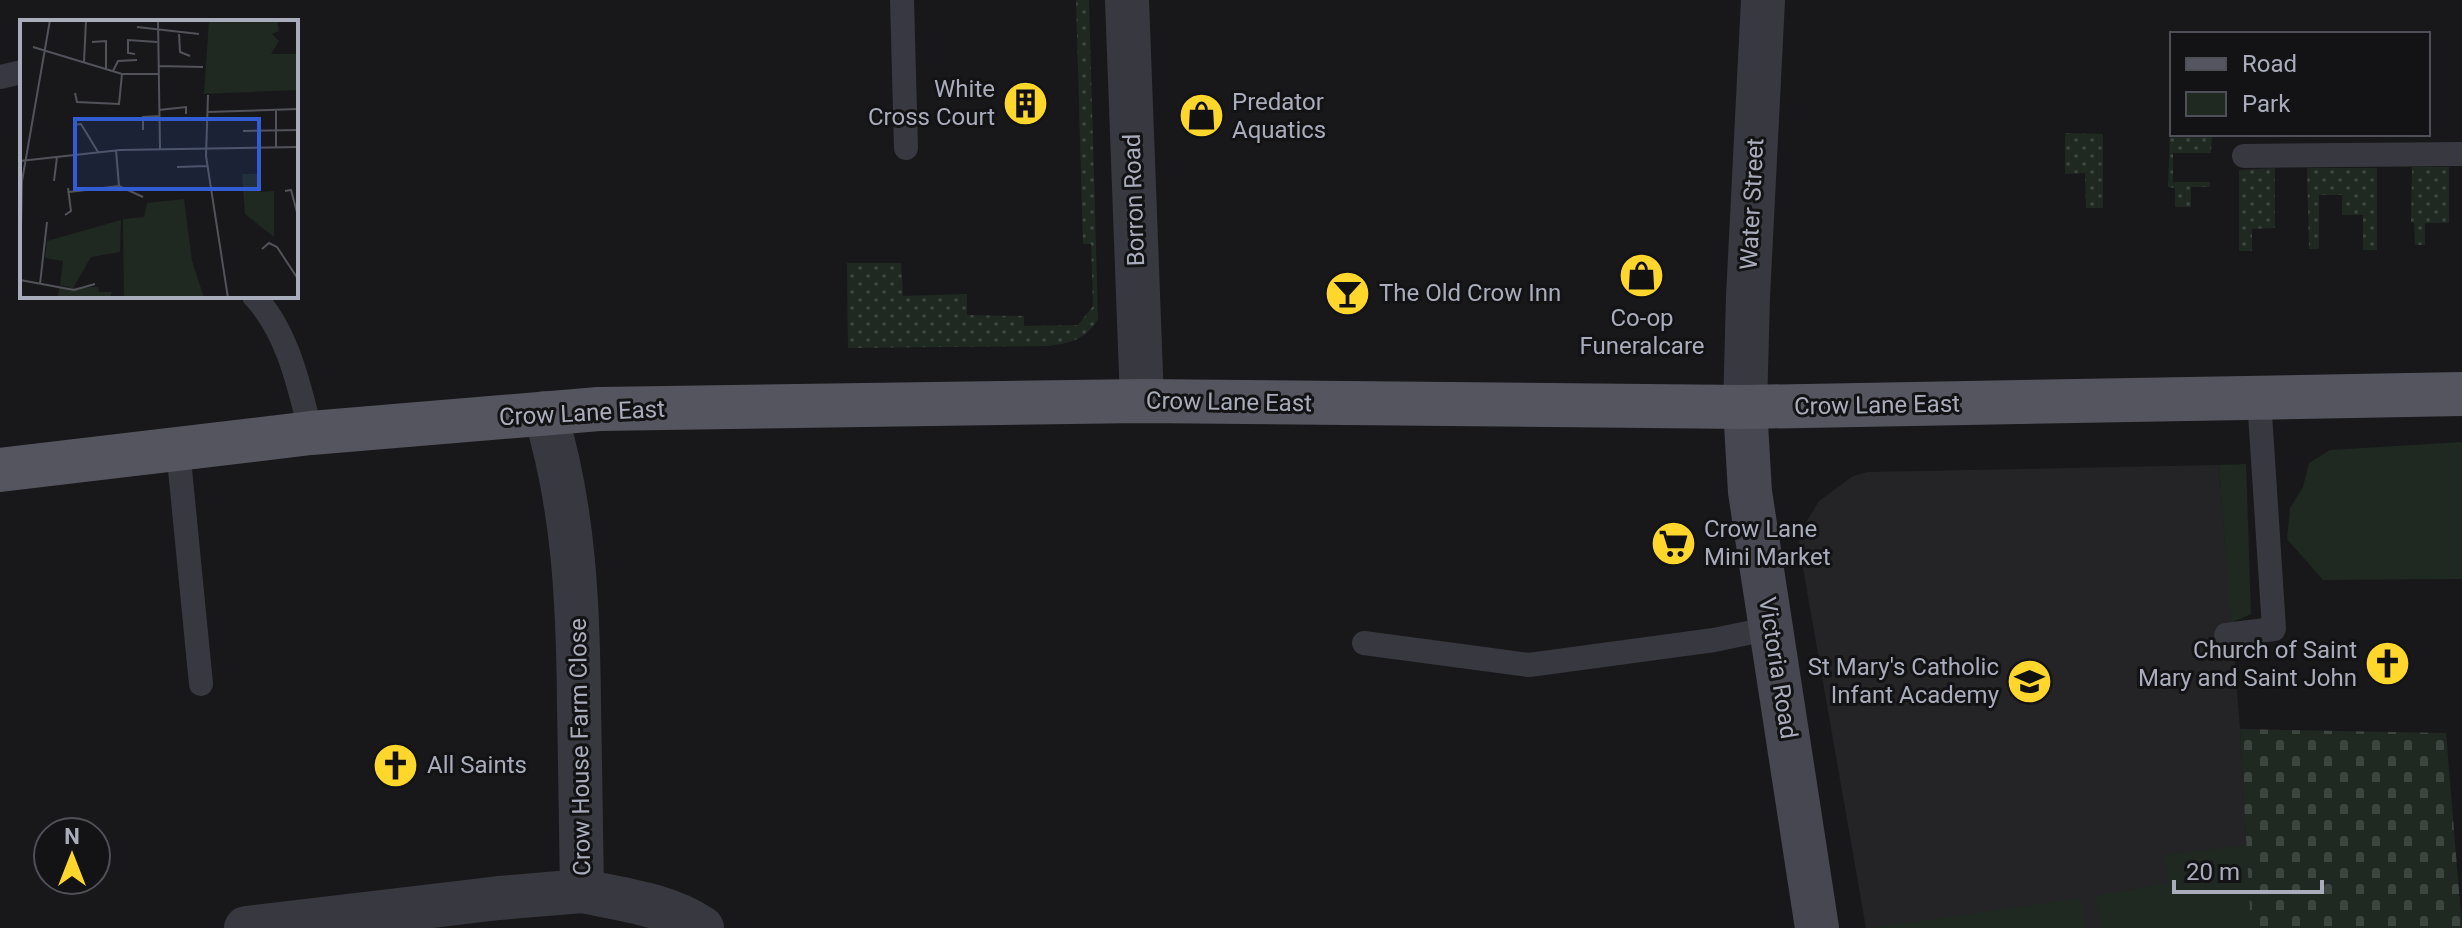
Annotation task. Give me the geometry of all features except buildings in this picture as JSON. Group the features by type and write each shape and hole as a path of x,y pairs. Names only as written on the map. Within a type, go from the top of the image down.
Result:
{"main road":[{"name":"Crow Lane East","path":"0,470 311,433 545,413 661,407 1142,401 1745,407 2462,394"}],"street":[{"name":"Borron Road","path":"1127,0 1142,401"},
{"name":"Water Street","path":"1745,407 1763,0"},
{"name":"Victoria Road","path":"1745,407 1750,492 1817,928"},
{"name":"Crow House Farm Close","path":"246,928 400,919 582,891 578,609 573,549 557,453 545,413"},
{"path":"582,891 627,900 687,918 702,928"}],"lane":[{"path":"902,0 906,148"},
{"path":"0,77 20,72"},
{"path":"2244,156 2462,154"},
{"path":"256,298 277,327 300,388 311,433"},
{"path":"2226,635 2274,629 2259,398"},
{"path":"178,449 201,684"},
{"path":"1364,643 1529,665 1714,640 1772,628"}],"shaded area":[{"name":"St Mary's Catholic Infant Academy","path":"2219,465 2240,729 2251,928 1866,928 1799,545 1800,532 1819,501 1853,476 1868,472"}],"green space":[{"path":"1076,0 1089,0 1098,319 1088,332 1077,339 1048,346 848,348 847,263 901,263 903,296 967,294 967,315 1024,316 1024,326 1078,325 1093,306 1091,244 1083,244"},
{"path":"2065,133 2103,134 2103,208 2086,208 2085,173 2065,174"},
{"path":"2170,134 2212,136 2211,153 2173,153 2173,182 2210,182 2210,187 2191,187 2191,207 2175,207 2175,188 2168,187"},
{"path":"2412,167 2449,167 2449,223 2425,223 2425,245 2415,245 2414,223 2411,222"},
{"path":"2275,168 2275,228 2252,229 2252,251 2239,251 2239,170"},
{"path":"2307,168 2377,168 2377,250 2363,250 2363,215 2342,215 2342,195 2319,195 2319,249 2309,249"},
{"path":"2462,442 2462,579 2323,580 2287,539 2290,508 2303,487 2309,463 2330,450"},
{"path":"2246,464 2251,614 2231,623 2219,465"},
{"path":"2240,729 2446,733 2462,928 2251,928"},
{"path":"2247,845 2251,928 2101,928 2095,896 2168,883 2165,855"},
{"path":"2080,898 2086,928 1872,928"}],"place":[{"name":"White Cross Court","path":"1026,103"},
{"name":"Predator Aquatics","path":"1201,116"},
{"name":"Co-op Funeralcare","path":"1642,276"},
{"name":"The Old Crow Inn","path":"1348,293"},
{"name":"Crow Lane Mini Market","path":"1673,543"},
{"name":"Church of Saint Mary and Saint John","path":"2388,664"},
{"name":"St Mary's Catholic Infant Academy","path":"2030,681"},
{"name":"All Saints","path":"396,765"}]}
